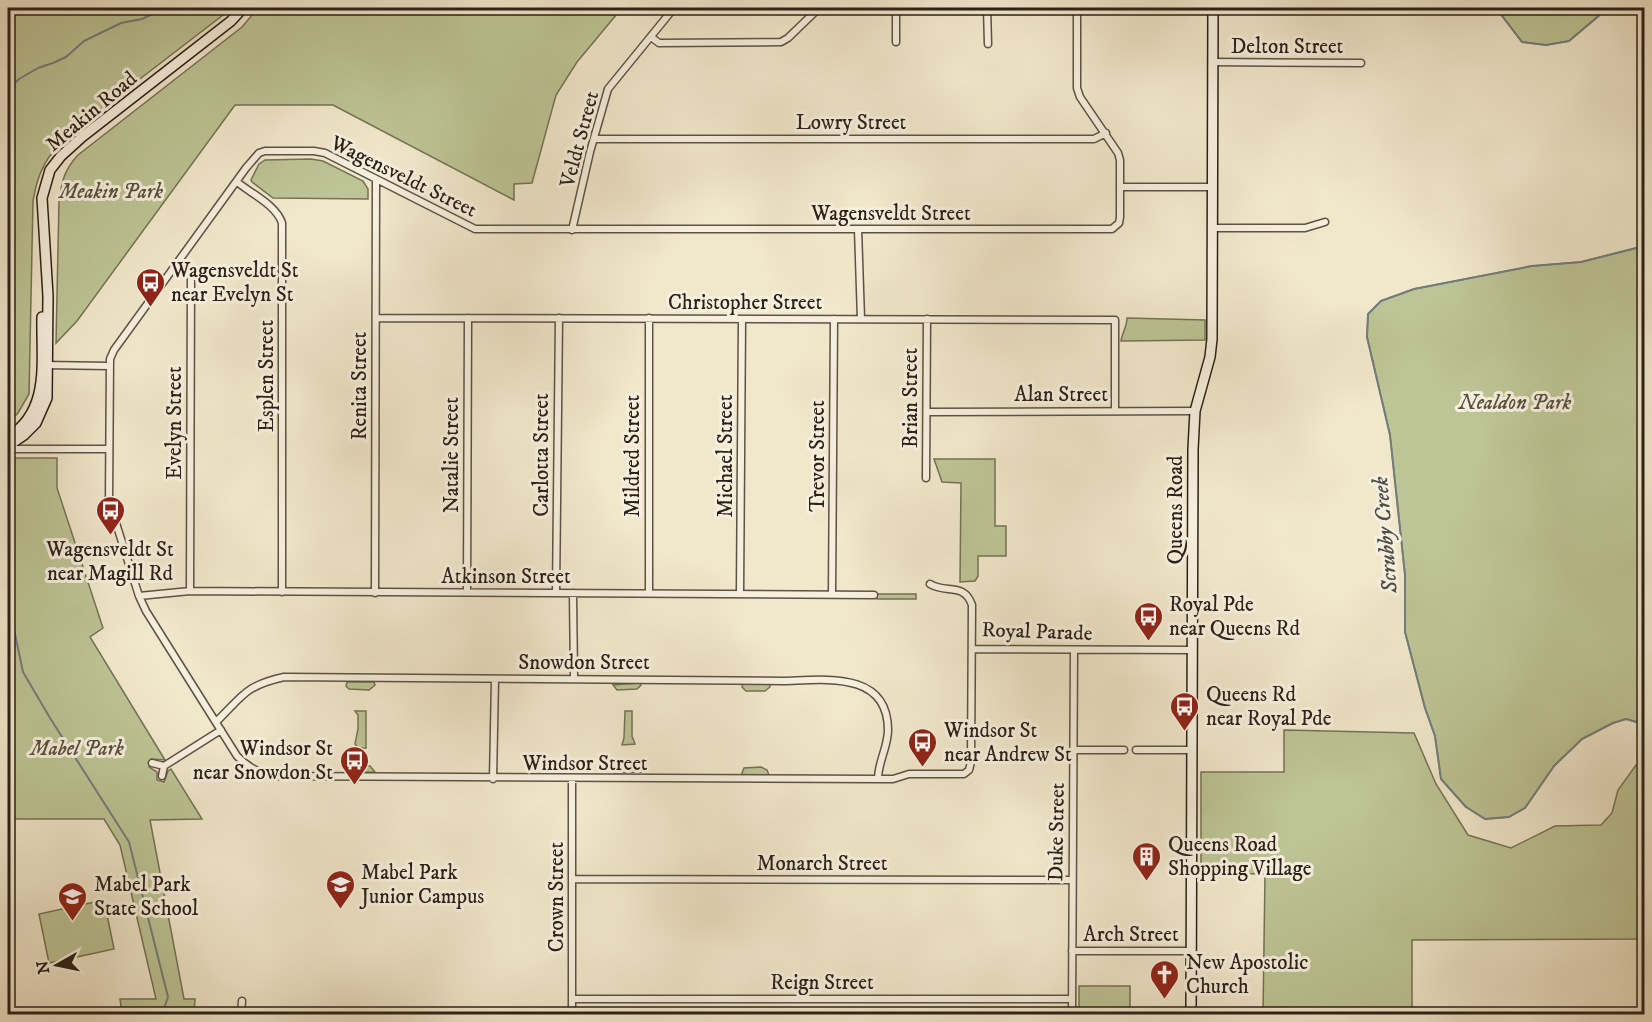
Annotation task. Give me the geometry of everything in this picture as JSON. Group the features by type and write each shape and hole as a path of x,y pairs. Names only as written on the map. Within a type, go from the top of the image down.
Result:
{"street":[{"name":"Meakin Road","path":"8,448 24,435 40,415 47,398 45,365 48,296 42,198 44,184 55,163 81,137 231,21 243,8"},
{"name":"Veldt Street","path":"572,230 608,89 674,8"},
{"path":"651,37 659,43 781,42 819,8"},
{"path":"896,8 896,42"},
{"path":"987,8 988,44"},
{"path":"1077,8 1077,88 1080,97 1118,153 1121,187 1212,187"},
{"name":"Queens Road","path":"1191,1014 1193,449 1195,411 1210,357 1212,339 1213,8"},
{"name":"Delton Street","path":"1212,62 1361,63"},
{"name":"Lowry Street","path":"594,139 1094,139 1106,133"},
{"name":"Wagensveldt Street","path":"221,730 146,611 110,508 109,366 114,350 256,156 266,151 319,152 475,230 1107,231 1115,228 1120,217 1121,187"},
{"name":"Renita Street","path":"375,593 376,180"},
{"name":"Esplen Street","path":"237,182 274,209 282,223 282,592"},
{"path":"1212,228 1305,228 1325,222"},
{"path":"858,230 861,319"},
{"name":"Evelyn Street","path":"180,259 189,267 190,275 190,591"},
{"name":"Christopher Street","path":"375,318 1115,320 1115,410"},
{"name":"Natalie Street","path":"467,592 468,318"},
{"name":"Carlotta Street","path":"556,592 559,318"},
{"name":"Mildred Street","path":"649,318 649,593"},
{"name":"Michael Street","path":"740,593 742,319"},
{"name":"Trevor Street","path":"832,594 834,319"},
{"name":"Brian Street","path":"926,478 927,319"},
{"name":"Meakin Road","path":"8,437 23,426 34,411 45,365"},
{"path":"45,365 109,366"},
{"name":"Alan Street","path":"927,412 1195,411"},
{"path":"8,448 109,448"},
{"name":"Royal Parade","path":"930,584 937,589 959,590 969,597 972,605 972,649 1192,650"},
{"name":"Atkinson Street","path":"139,596 190,591 874,595"},
{"path":"573,593 574,678"},
{"name":"Windsor Street","path":"221,730 237,756 246,765 272,776 494,779 893,779 909,774 957,775 969,770 971,762 972,649"},
{"name":"Duke Street","path":"1072,1014 1074,650"},
{"name":"Snowdon Street","path":"216,722 244,692 255,685 284,677 783,681 838,679 851,681 871,691 883,707 887,717 887,740 878,768 878,779"},
{"path":"494,779 495,679"},
{"path":"152,763 164,766 221,730"},
{"path":"1074,750 1124,750"},
{"path":"1136,750 1192,750"},
{"path":"162,776 164,766"},
{"name":"Crown Street","path":"572,1014 573,779"},
{"name":"Monarch Street","path":"572,879 1072,880"},
{"name":"Arch Street","path":"1072,951 1191,951"},
{"name":"Reign Street","path":"572,999 1072,999"},
{"path":"241,1014 242,1000"}],"green space":[{"name":"Meakin Park","path":"8,8 230,8 67,135 44,165 33,201 29,394 18,413 8,423"},
{"name":"Meakin Park","path":"258,8 622,8 577,62 556,95 532,183 514,184 514,200 333,105 235,105 77,321 56,343 59,201 63,182 70,166 78,155 242,27"},
{"path":"1496,8 1608,8 1569,41 1546,45 1522,42"},
{"path":"265,160 323,161 363,181 368,189 368,199 273,198 251,180 259,164"},
{"name":"Nealdon Park","path":"1644,246 1644,727 1640,723 1626,719 1582,739 1554,766 1525,808 1509,817 1485,819 1466,807 1441,779 1435,736 1425,708 1405,632 1405,575 1390,435 1367,337 1368,314 1381,301 1414,289 1532,266 1581,262"},
{"path":"1127,318 1205,320 1205,340 1121,341"},
{"name":"Mabel Park","path":"8,458 57,458 57,488 103,628 90,637 165,760 151,759 149,767 157,772 157,780 164,782 171,769 202,819 150,820 184,999 195,999 194,1014 122,1014 120,999 156,999 120,845 104,819 8,819"},
{"path":"934,459 995,459 995,526 1006,526 1006,556 978,556 978,576 975,581 960,582 961,483 942,482"},
{"path":"877,594 916,594 916,599 877,599"},
{"path":"347,682 374,682 375,685 369,690 349,689 346,686"},
{"path":"640,683 637,689 617,690 613,685"},
{"path":"743,683 770,684 770,687 765,691 746,691 742,687"},
{"path":"355,711 366,711 366,748 358,748 355,744 358,715"},
{"path":"625,711 632,711 632,736 635,744 622,745"},
{"path":"1284,730 1414,733 1436,784 1468,835 1511,848 1555,826 1601,825 1612,813 1618,790 1636,765 1644,766 1644,939 1412,940 1412,1014 1263,1014 1265,874 1201,873 1201,772 1284,772"},
{"path":"352,765 370,766 375,772 347,773 346,768"},
{"path":"617,767 637,767 641,772 614,773"},
{"path":"761,767 767,770 769,775 743,775 742,773 744,768"},
{"path":"104,900 114,949 49,963 39,914"},
{"path":"1079,986 1130,986 1130,1014 1079,1014"}],"waterway":[{"path":"8,90 19,79 38,68 66,57 84,41 121,23 142,19 165,8"},
{"name":"Scrubby Creek","path":"1496,8 1522,42 1546,45 1569,41 1608,8"},
{"name":"Scrubby Creek","path":"1644,246 1581,262 1532,266 1414,289 1381,301 1368,314 1367,337 1390,435 1405,575 1405,632 1425,708 1435,736 1441,779 1466,807 1485,819 1509,817 1525,808 1554,766 1582,739 1626,719 1640,723 1644,727"},
{"path":"8,601 23,672 129,842 168,997 162,1014"}],"place":[{"name":"Wagensveldt St near Evelyn St","path":"150,308"},
{"name":"Wagensveldt St near Magill Rd","path":"110,536"},
{"name":"Royal Pde near Queens Rd","path":"1148,642"},
{"name":"Queens Rd near Royal Pde","path":"1185,732"},
{"name":"Windsor St near Andrew St","path":"923,768"},
{"name":"Windsor St near Snowdon St","path":"354,786"},
{"name":"Queens Road Shopping Village","path":"1147,882"},
{"name":"Mabel Park Junior Campus","path":"340,910"},
{"name":"Mabel Park State School","path":"73,922"},
{"name":"New Apostolic Church","path":"1165,1000"}]}
